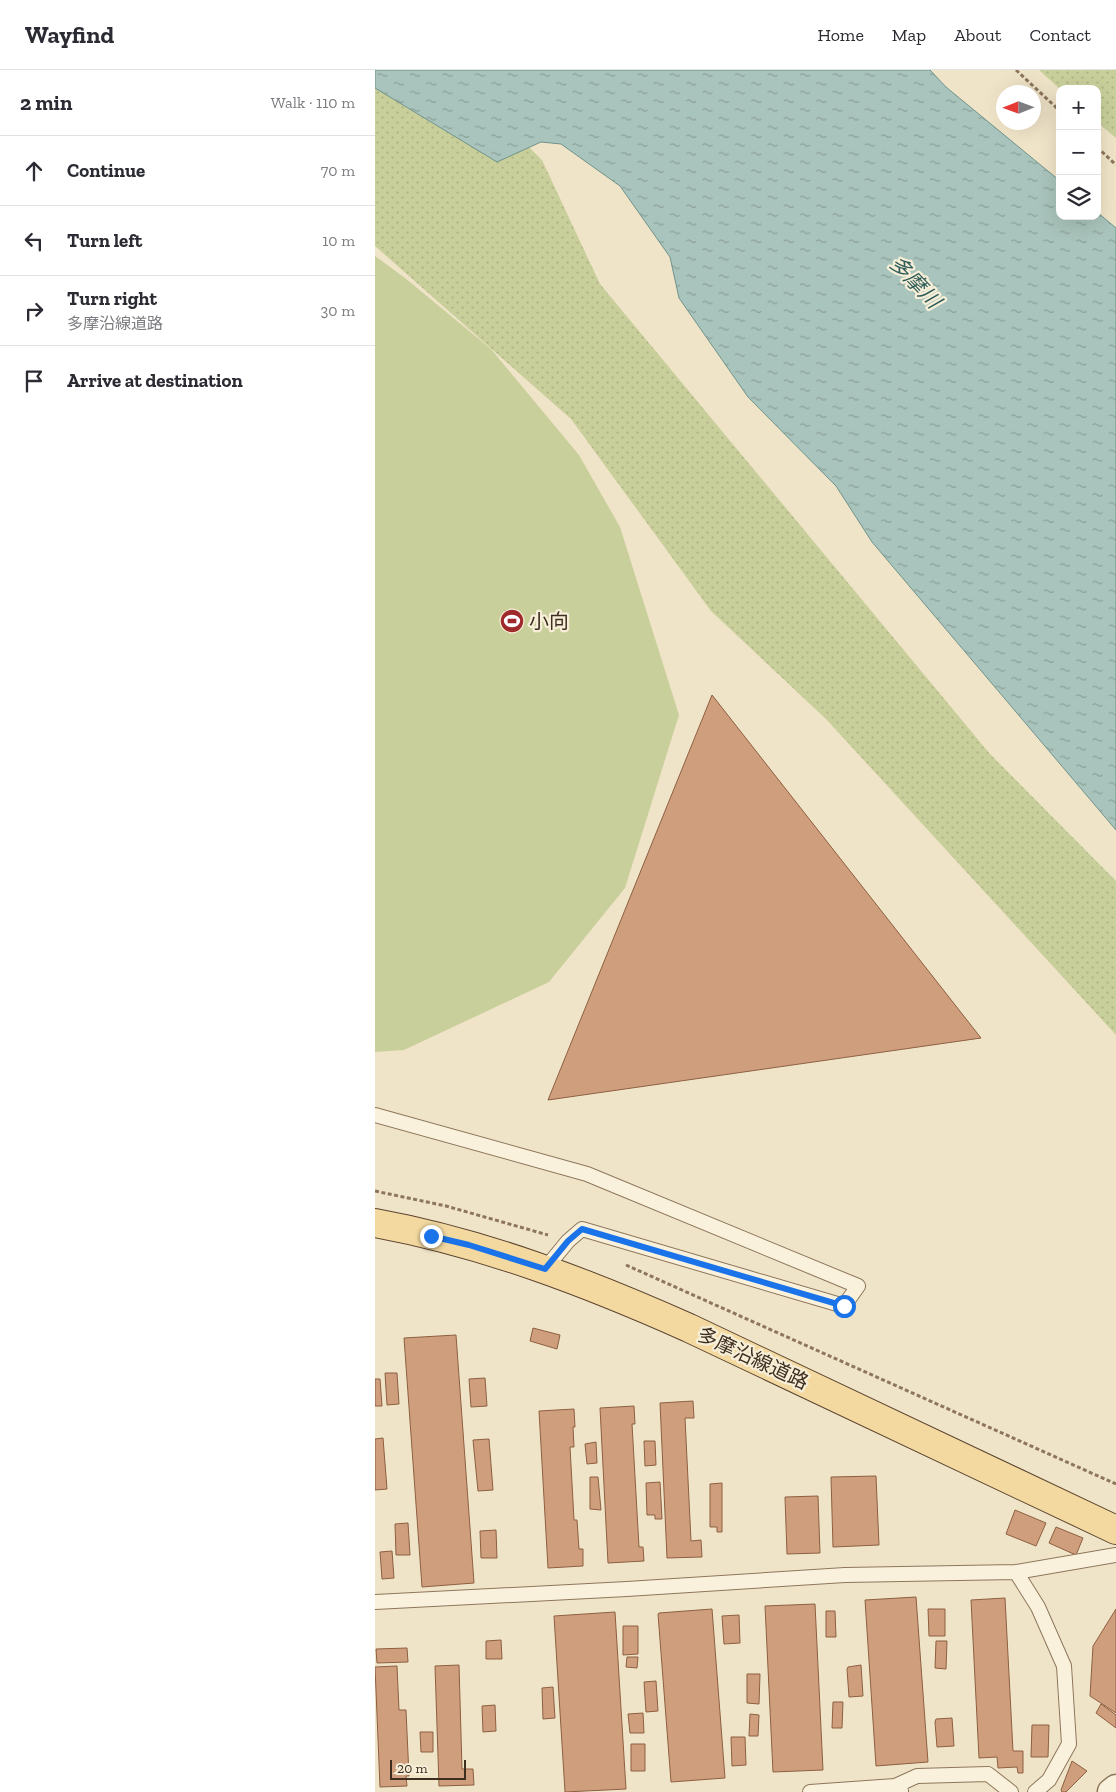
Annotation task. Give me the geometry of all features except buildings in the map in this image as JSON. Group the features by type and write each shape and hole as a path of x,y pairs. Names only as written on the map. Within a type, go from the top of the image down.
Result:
{"main road":[{"name":"多摩沿線道路","path":"375,1223 469,1245 545,1269 619,1297 689,1328 1116,1530"}],"street":[{"path":"1111,1792 1116,1788"}],"lane":[{"path":"375,1116 587,1174 858,1286 844,1306 582,1229 568,1241 545,1269"},
{"path":"375,1602 845,1575 1017,1572 1116,1555"},
{"path":"1017,1572 1038,1607 1064,1666 1069,1744 1049,1780 1035,1792"},
{"path":"810,1792 898,1789 917,1776 988,1774 1011,1792"}],"path":[{"path":"1016,70 1056,107"},
{"path":"1101,151 1116,165"},
{"path":"1023,1442 1116,1484"}],"green space":[{"path":"375,70 451,70 542,160 600,284 990,754 1116,881 1116,1035 826,719 711,611 571,419 375,246"},
{"path":"1039,70 1116,70 1116,138 1101,125 1101,85 1056,85"},
{"name":"小向","path":"375,256 405,278 491,349 579,455 620,527 679,715 625,888 549,982 404,1050 375,1052"}],"water":[{"name":"多摩川","path":"375,70 930,70 946,87 996,130 1056,178 1056,220 1101,220 1101,215 1116,228 1116,830 872,542 836,486 748,397 679,298 670,257 620,186 561,144 541,142 497,162 375,88"}],"place":[{"name":"小向","path":"512,621"}],"route":[{"path":"431,1236 469,1245 545,1269 568,1241 582,1229 844,1306"}]}
